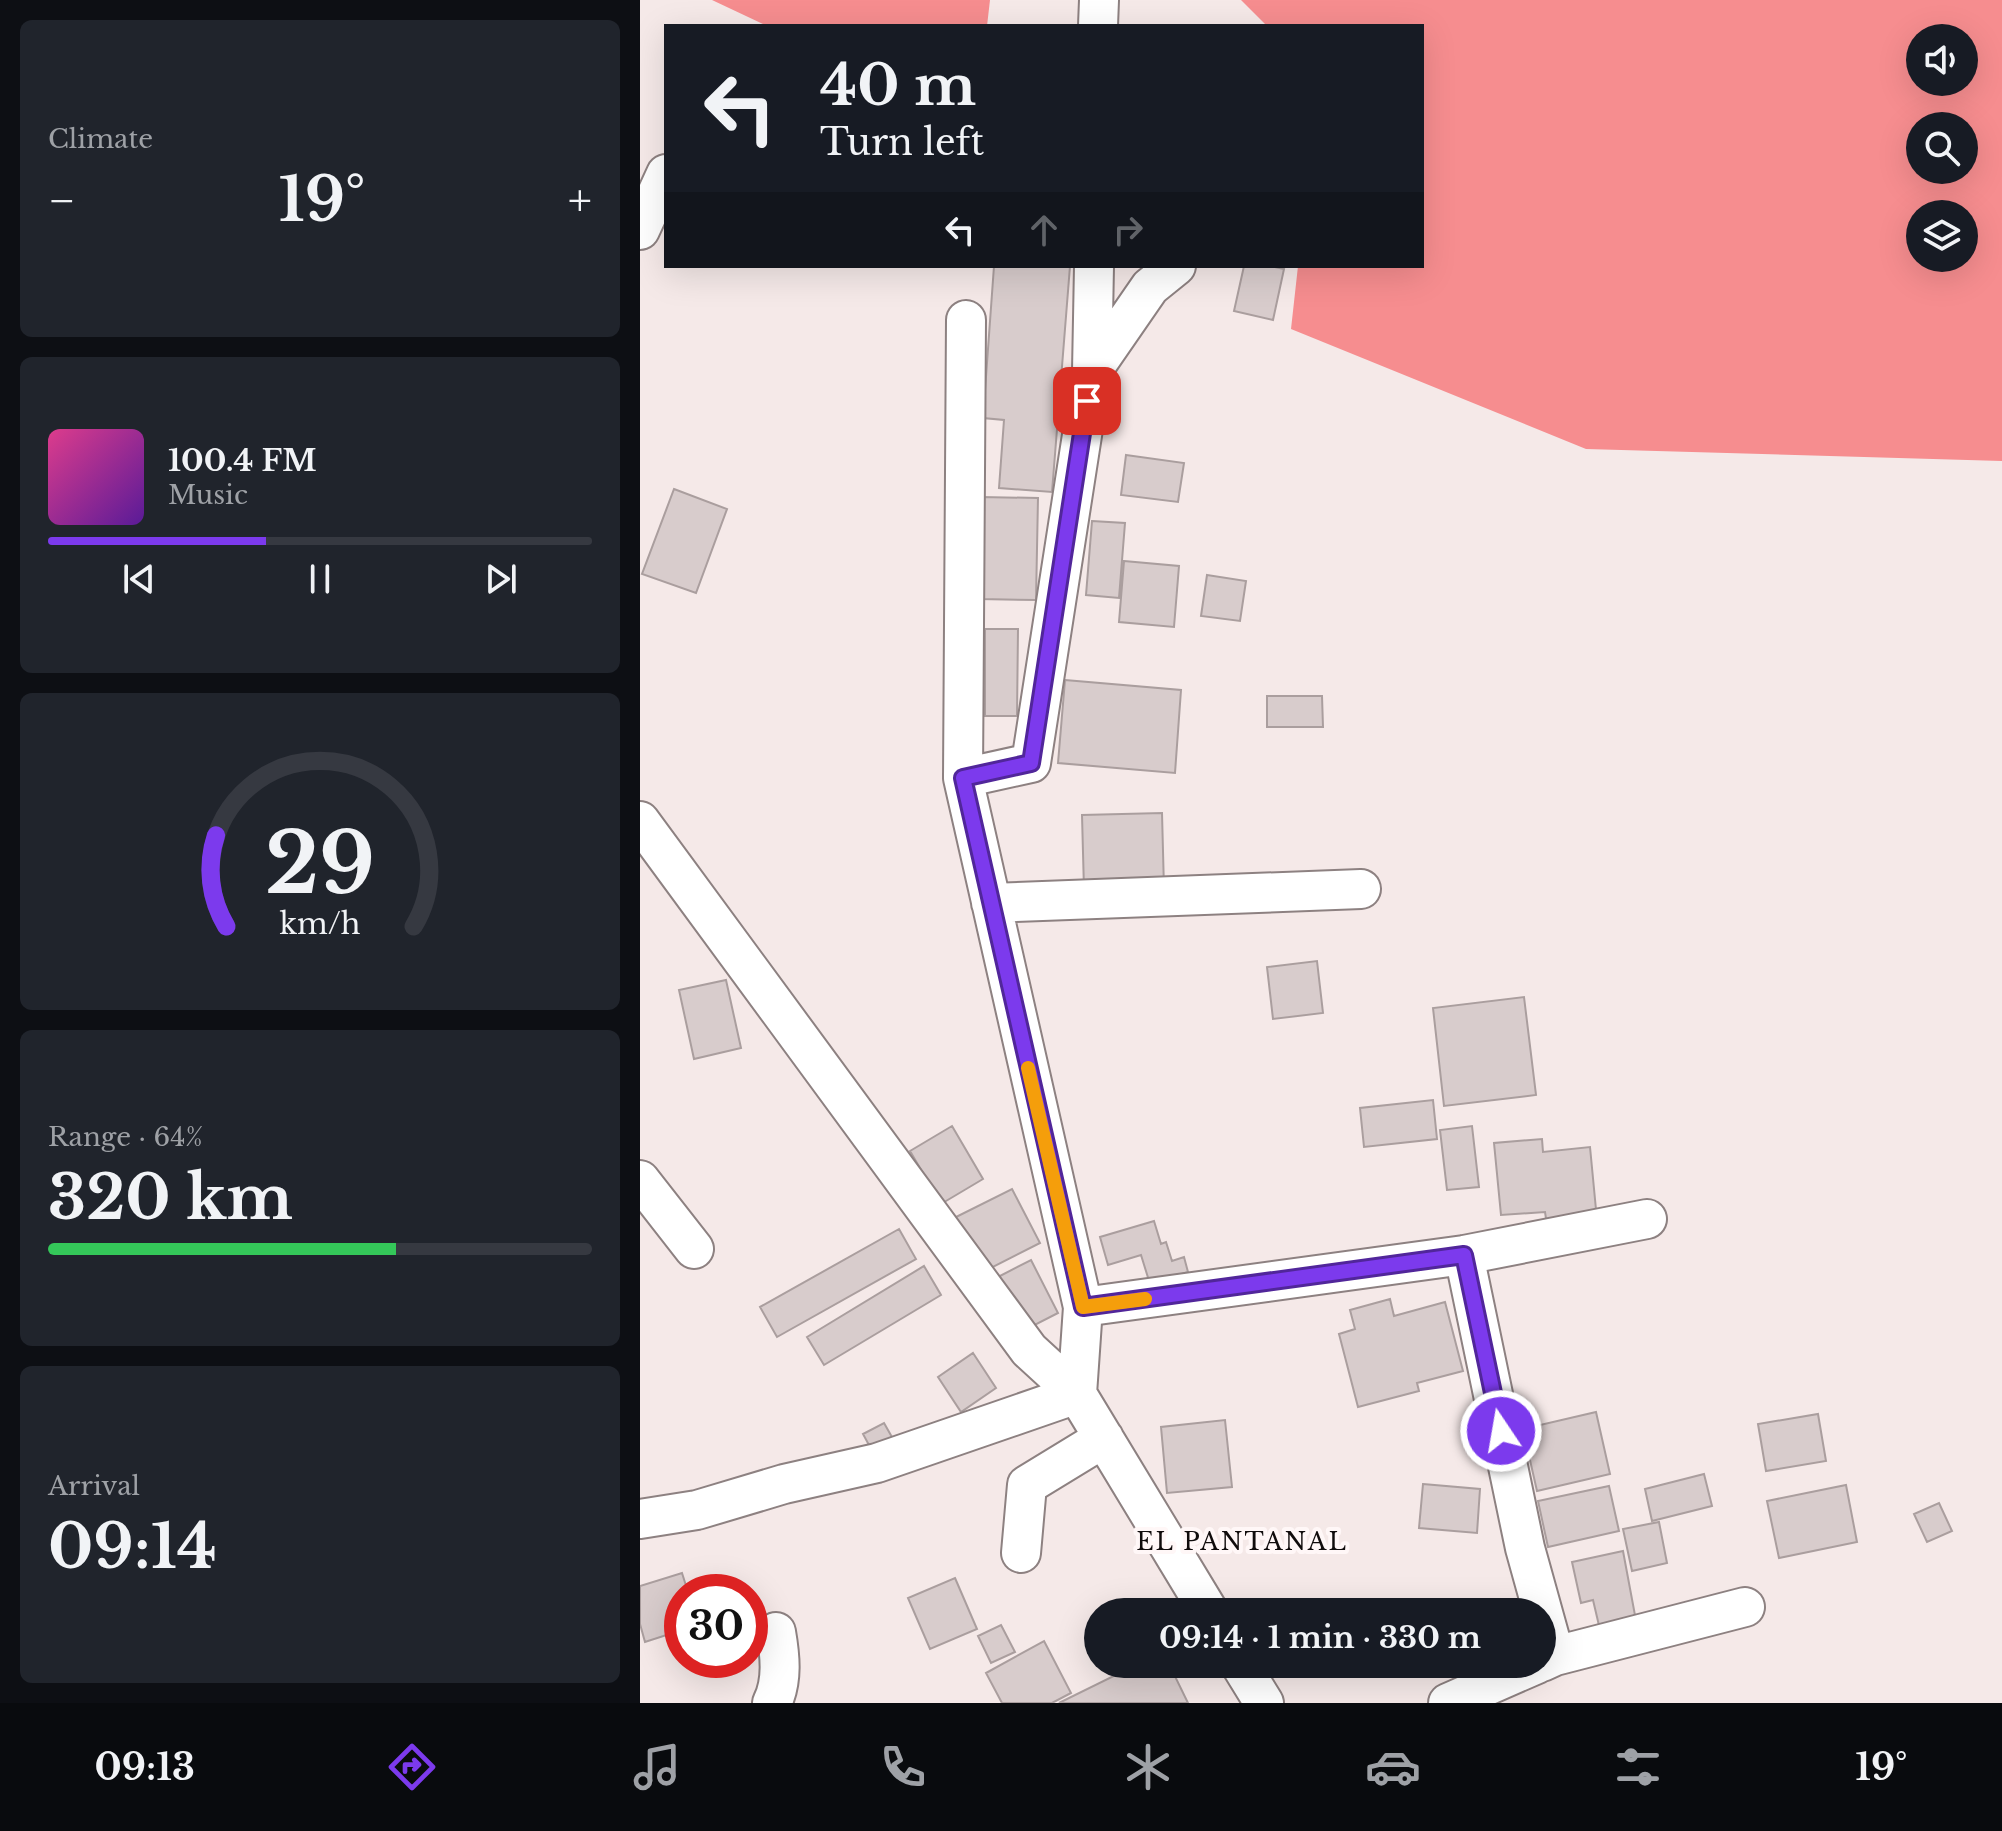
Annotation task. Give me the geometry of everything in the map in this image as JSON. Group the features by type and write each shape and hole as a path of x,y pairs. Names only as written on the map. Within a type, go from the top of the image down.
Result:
{"street":[{"path":"1098,24 1099,0"},
{"path":"640,230 664,178"},
{"path":"963,778 1031,763 1092,371 1094,268"},
{"path":"1092,371 1150,287 1174,268"},
{"path":"966,320 963,778 1083,1307 1077,1394"},
{"path":"640,821 653,855 1029,1350 1077,1394 1201,1598"},
{"path":"991,903 1361,889"},
{"path":"640,1180 694,1249"},
{"path":"1083,1307 1464,1255 1647,1219"},
{"path":"1464,1255 1534,1598"},
{"path":"640,1519 697,1510 784,1484 877,1463 1077,1394"},
{"path":"1021,1553 1027,1485 1104,1438"},
{"path":"1556,1657 1745,1607"},
{"path":"772,1703 776,1695 780,1658 776,1632"},
{"path":"1249,1678 1264,1703"},
{"path":"1448,1703 1504,1678"}],"shaded area":[{"path":"712,0 990,0 987,24 763,24"},
{"path":"1241,0 2002,0 2002,461 1586,449 1291,329 1298,268 1424,268 1424,24 1265,24"}],"building":[{"path":"994,268 1070,268 1052,492 999,488 1004,420 983,418"},
{"path":"1244,268 1284,269 1273,320 1234,311"},
{"path":"1126,455 1184,463 1178,502 1121,495"},
{"path":"674,489 727,509 696,593 642,574"},
{"path":"981,497 1038,498 1036,600 979,599"},
{"path":"1092,521 1125,523 1119,598 1086,595"},
{"path":"1124,561 1179,566 1174,627 1119,622"},
{"path":"1207,575 1246,581 1240,621 1201,616"},
{"path":"985,629 1018,629 1017,716 985,716"},
{"path":"1065,680 1181,690 1175,773 1058,763"},
{"path":"1267,696 1322,696 1323,727 1267,727"},
{"path":"1162,813 1164,889 1084,890 1082,815"},
{"path":"1317,961 1323,1013 1273,1019 1267,967"},
{"path":"726,980 741,1048 694,1059 679,990"},
{"path":"1524,997 1536,1095 1444,1106 1433,1008"},
{"path":"1433,1100 1437,1139 1364,1147 1360,1108"},
{"path":"952,1126 983,1179 941,1204 910,1151"},
{"path":"1472,1126 1479,1187 1447,1190 1440,1130"},
{"path":"1542,1139 1543,1152 1590,1147 1597,1220 1547,1225 1545,1212 1501,1215 1494,1143"},
{"path":"1012,1189 1040,1243 977,1275 950,1220"},
{"path":"1154,1221 1161,1244 1166,1242 1172,1261 1184,1257 1188,1272 1150,1284 1141,1255 1108,1265 1100,1237"},
{"path":"899,1229 916,1259 777,1337 760,1307"},
{"path":"1031,1260 1058,1313 1023,1331 996,1278"},
{"path":"924,1266 941,1295 824,1365 807,1337"},
{"path":"1390,1299 1394,1316 1445,1302 1463,1371 1417,1383 1419,1391 1358,1407 1339,1334 1355,1329 1350,1310"},
{"path":"973,1353 996,1388 961,1412 938,1377"},
{"path":"1596,1412 1610,1474 1537,1491 1523,1429"},
{"path":"1818,1414 1826,1461 1766,1471 1758,1424"},
{"path":"1225,1420 1232,1487 1167,1493 1161,1427"},
{"path":"884,1423 897,1446 876,1458 863,1434"},
{"path":"1704,1474 1712,1506 1652,1521 1645,1489"},
{"path":"1423,1484 1480,1489 1477,1533 1419,1528"},
{"path":"1846,1485 1857,1542 1779,1558 1767,1501"},
{"path":"1609,1486 1619,1531 1548,1547 1538,1501"},
{"path":"1939,1503 1952,1531 1927,1542 1914,1514"},
{"path":"1659,1522 1667,1563 1632,1571 1623,1529"},
{"path":"1623,1551 1637,1626 1601,1634 1593,1600 1581,1603 1572,1562"},
{"path":"955,1578 977,1629 930,1649 908,1598"},
{"path":"664,1579 664,1636 645,1642 640,1624 640,1586"},
{"path":"1001,1625 1015,1652 991,1663 978,1636"},
{"path":"1044,1641 1071,1693 1052,1703 1002,1703 986,1673"},
{"path":"1110,1678 1176,1678 1188,1703 1059,1703"}],"slow traffic":[{"path":"1028,1068 1083,1307 1145,1299"}],"district":[{"name":"EL PANTANAL","path":"1242,1541"}],"route":[{"path":"1087,401 1031,763 963,778 1083,1307 1464,1255 1501,1431"}]}
